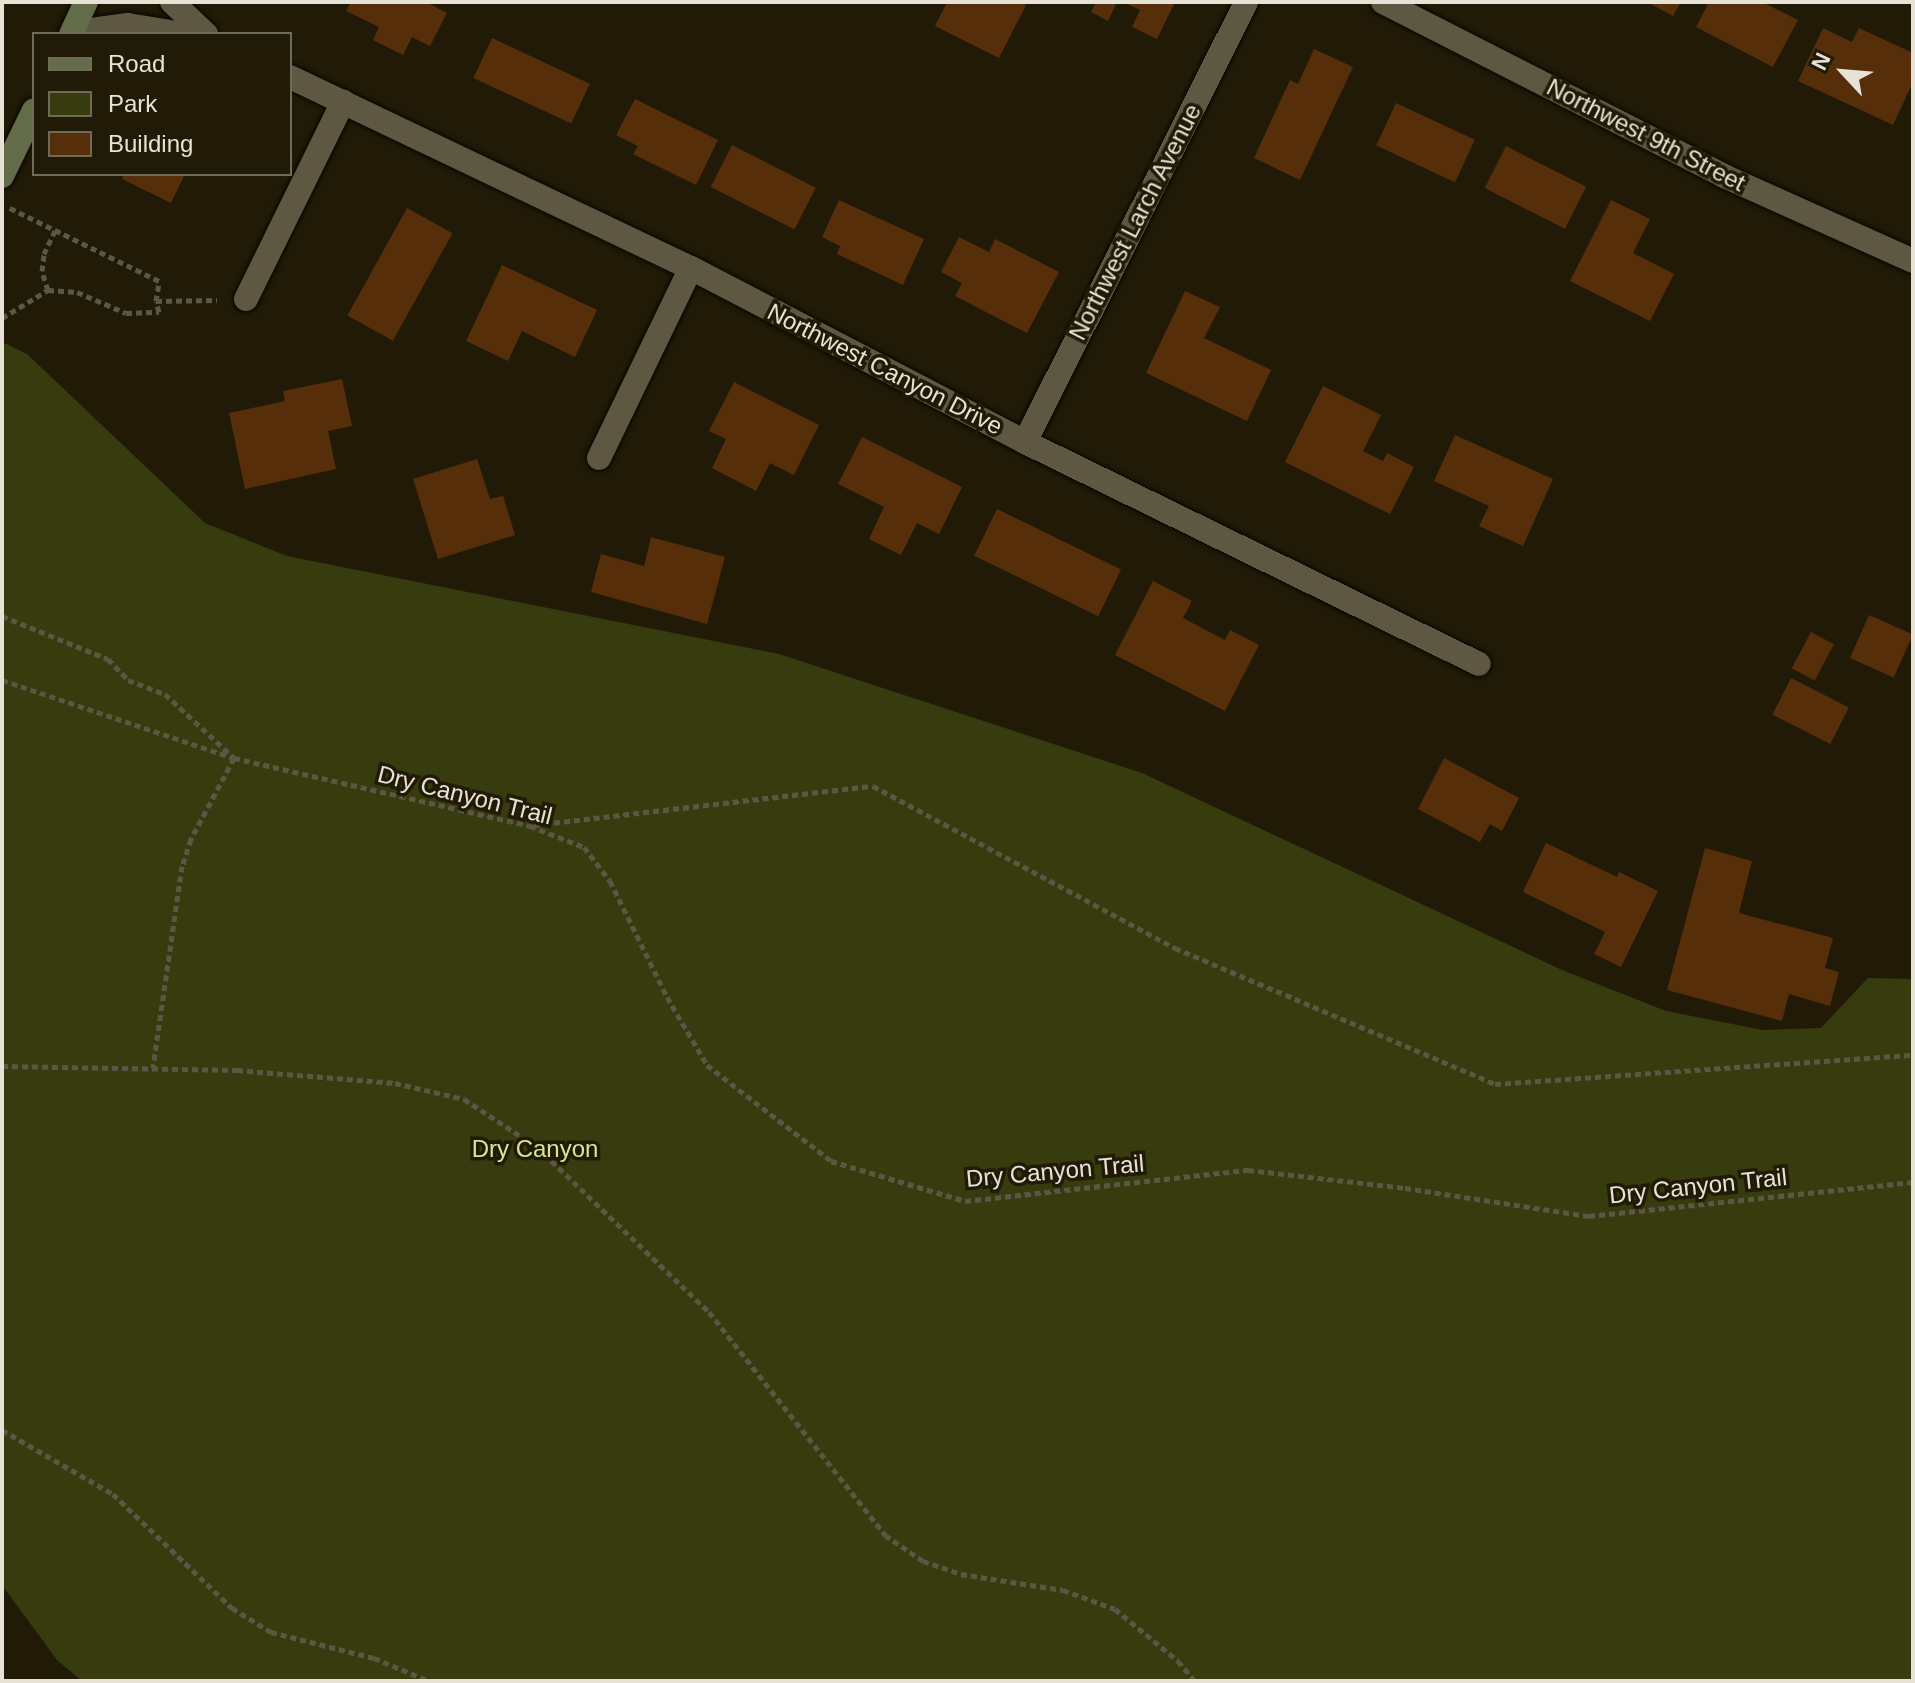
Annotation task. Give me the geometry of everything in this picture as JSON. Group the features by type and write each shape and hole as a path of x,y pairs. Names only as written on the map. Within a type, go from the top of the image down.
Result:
{"main road":[{"path":"72,32 86,2"},
{"path":"2,176 32,114"}],"street":[{"path":"172,2 204,32"},
{"name":"Northwest Larch Avenue","path":"1025,442 1246,2"},
{"name":"Northwest 9th Street","path":"1383,2 1724,176 1913,261"},
{"path":"88,32 128,25 171,32"},
{"name":"Northwest Canyon Drive","path":"292,78 691,268 1025,442 1479,664"},
{"path":"246,299 343,102"},
{"path":"599,458 691,268"}],"path":[{"path":"2,204 159,281 156,301 159,312 126,313 77,292 48,290 2,318"},
{"path":"48,290 42,271 44,254 55,229"},
{"path":"156,301 246,299"},
{"path":"2,616 108,659 128,680 165,694 234,758 191,839 182,866 153,1068"},
{"name":"Dry Canyon Trail","path":"2,680 234,758 530,826 584,847 610,881 667,997 707,1065 831,1161 965,1201 1248,1170 1405,1188 1589,1216 1913,1182"},
{"path":"530,826 873,786 1175,948 1495,1084 1913,1055"},
{"path":"2,1066 237,1070 395,1083 464,1099 537,1147 709,1312 885,1535 923,1561 961,1574 1063,1590 1115,1609 1178,1661 1195,1681"},
{"path":"2,1430 113,1494 232,1608 271,1632 374,1658 429,1681"}],"green space":[{"name":"Dry Canyon","path":"2,342 27,354 205,523 287,556 779,654 1142,773 1562,970 1666,1011 1763,1030 1821,1028 1868,978 1913,979 1913,1681 82,1681 57,1660 2,1585"}],"building":[{"path":"351,2 426,2 447,13 430,46 412,37 403,55 373,40 379,27 346,11"},
{"path":"947,2 1021,2 1026,5 999,58 935,26"},
{"path":"1096,2 1117,2 1108,21 1091,12"},
{"path":"1123,2 1175,2 1157,39 1132,27 1140,10"},
{"path":"1647,2 1681,2 1673,16"},
{"path":"1709,2 1762,2 1798,20 1773,67 1696,27"},
{"path":"1823,28 1852,42 1859,28 1913,53 1913,82 1893,125 1798,81"},
{"path":"492,38 590,84 571,124 473,78"},
{"path":"1314,49 1353,67 1300,180 1254,158 1290,80 1298,84"},
{"path":"635,99 718,140 696,185 633,154 638,146 616,135"},
{"path":"1396,103 1475,140 1455,182 1376,146"},
{"path":"732,145 816,188 794,230 711,187"},
{"path":"1506,146 1586,187 1565,229 1485,188"},
{"path":"123,176 184,176 171,203 122,179"},
{"path":"839,200 924,239 903,285 837,254 840,246 822,237"},
{"path":"1611,200 1650,219 1633,253 1674,274 1650,321 1570,281"},
{"path":"407,208 452,233 393,341 347,316"},
{"path":"959,237 989,252 995,239 1059,272 1027,333 955,296 962,283 941,272"},
{"path":"502,265 597,310 575,357 522,331 508,361 466,341"},
{"path":"1185,291 1220,307 1204,338 1271,370 1247,421 1146,373"},
{"path":"342,379 352,426 328,431 336,469 245,489 229,413 285,401 283,391"},
{"path":"734,382 819,425 794,475 770,463 756,491 712,468 726,439 709,431"},
{"path":"1323,386 1381,415 1363,451 1383,461 1387,453 1414,467 1390,514 1285,462"},
{"path":"1455,435 1553,479 1523,546 1479,526 1489,506 1434,481"},
{"path":"862,437 962,487 939,534 917,523 901,555 869,539 884,507 838,484"},
{"path":"477,459 490,499 503,496 515,535 438,559 413,479"},
{"path":"997,509 1121,569 1098,616 974,556"},
{"path":"651,537 725,557 707,624 591,592 601,554 644,566"},
{"path":"1153,581 1192,601 1183,618 1225,640 1230,630 1259,645 1225,711 1115,655"},
{"path":"1869,615 1913,635 1894,677 1850,658"},
{"path":"1811,632 1834,644 1815,680 1792,668"},
{"path":"1791,678 1849,708 1830,744 1772,715"},
{"path":"1444,758 1519,798 1502,831 1490,824 1480,842 1418,809"},
{"path":"1546,843 1617,877 1619,872 1658,891 1621,967 1594,954 1605,932 1523,892"},
{"path":"1705,848 1752,861 1739,913 1833,938 1825,968 1839,972 1830,1006 1789,994 1782,1021 1667,990"}]}
